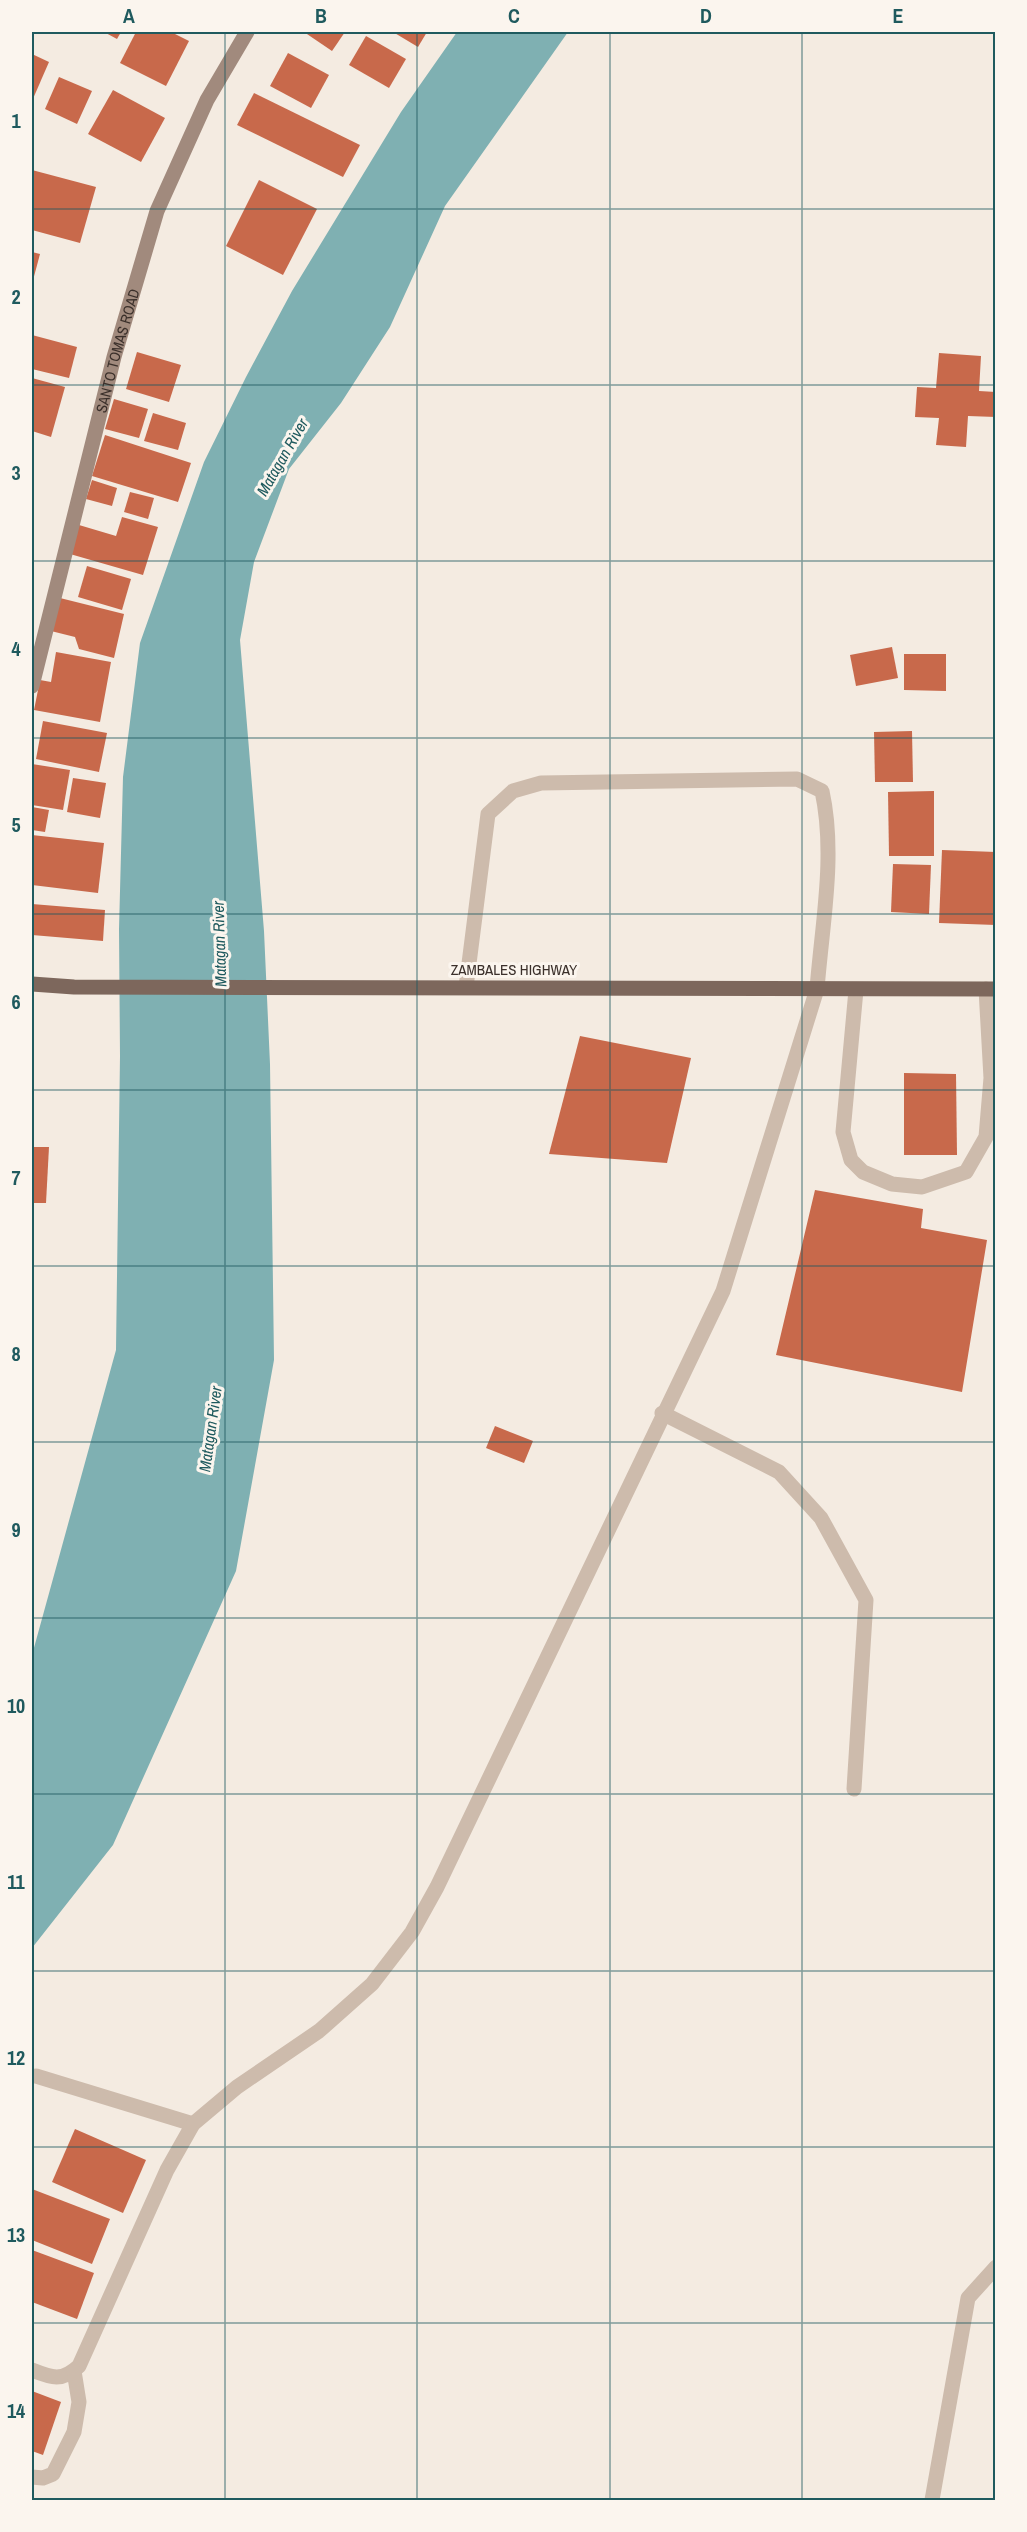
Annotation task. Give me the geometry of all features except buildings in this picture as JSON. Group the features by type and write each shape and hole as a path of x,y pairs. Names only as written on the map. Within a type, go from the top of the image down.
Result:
{"main road":[{"name":"ZAMBALES HIGHWAY","path":"32,984 74,987 991,989"}],"street":[{"name":"SANTO TOMAS ROAD","path":"32,686 114,357 157,211 207,100 247,32"},
{"path":"32,2370 57,2378 69,2376 74,2371 93,2339 167,2170 193,2124 237,2087 319,2031 372,1984 412,1932 437,1887 662,1413 723,1291 817,989 828,850 827,815 822,791 797,779 541,783 513,791 488,814 466,987"},
{"path":"855,990 843,1132 851,1160 863,1172 892,1184 922,1186 966,1172 986,1137 991,1078 991,989"},
{"path":"662,1413 779,1472 821,1518 866,1600 854,1789"},
{"path":"36,2076 193,2124"},
{"path":"932,2500 968,2298 996,2267"},
{"path":"32,2477 43,2478 53,2474 74,2432 79,2402 74,2371"}],"water":[{"name":"Matagan River","path":"457,32 568,32 445,206 390,327 341,403 289,469 254,562 240,640 264,931 270,1064 274,1360 236,1571 113,1845 32,1948 32,1655 116,1350 120,1056 119,929 123,777 140,643 204,462 246,377 292,291 401,112"}]}
